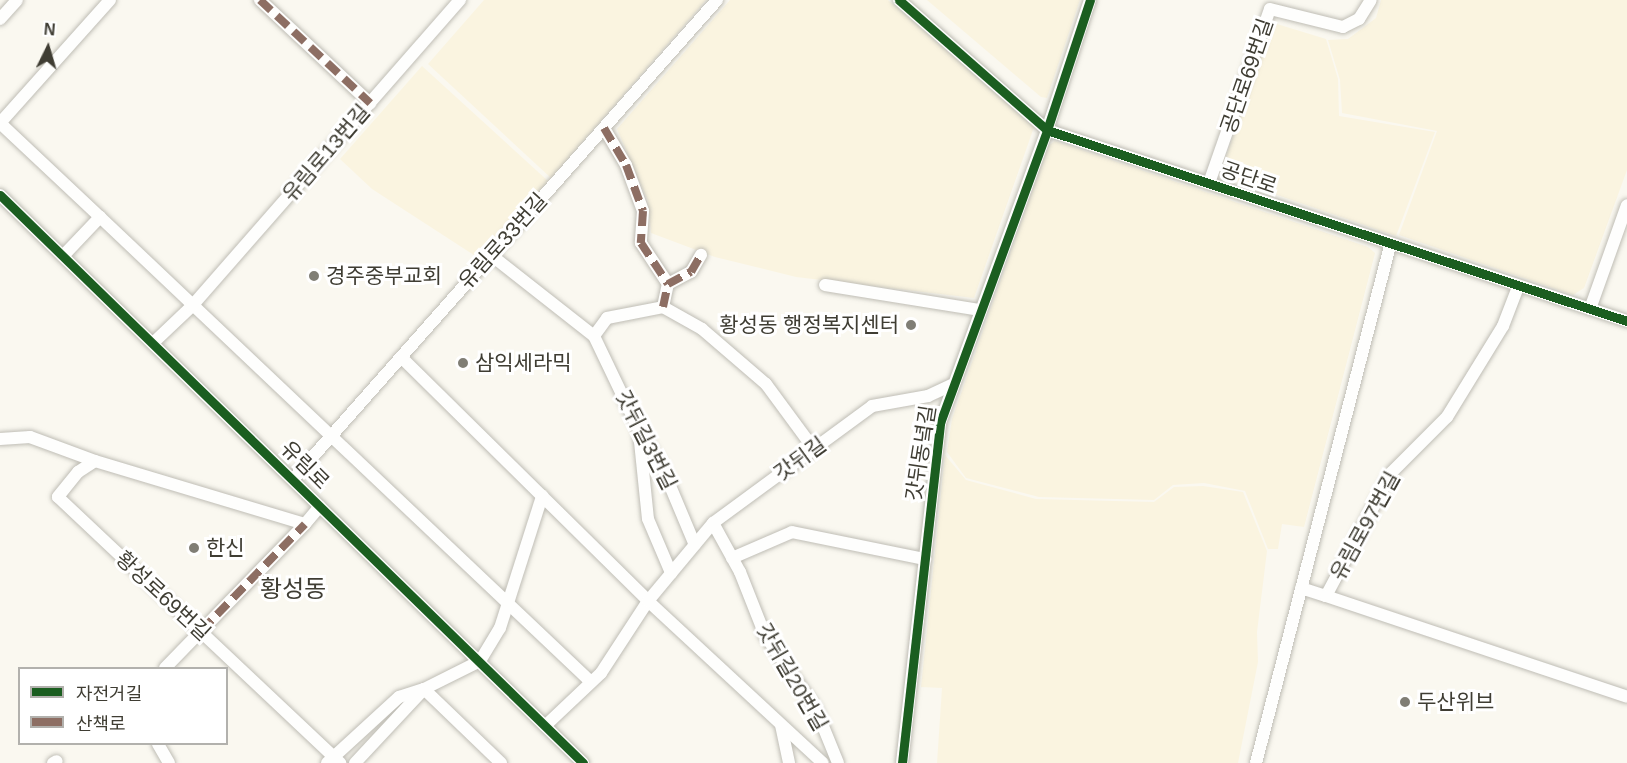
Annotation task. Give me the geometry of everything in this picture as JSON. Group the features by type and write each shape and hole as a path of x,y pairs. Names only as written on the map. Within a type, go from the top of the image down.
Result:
{"street":[{"path":"0,19 17,0"},
{"path":"110,0 0,123 591,682"},
{"path":"260,0 370,103"},
{"name":"유림로13번길","path":"153,343 192,306 460,0"},
{"name":"유림로33번길","path":"294,478 717,0"},
{"name":"공단로","path":"899,0 1047,130 1390,246 1627,321"},
{"name":"갓뒤동녘길","path":"902,763 940,423 979,310 1047,130 1090,0"},
{"name":"공단로69번길","path":"1209,183 1270,9 1343,27 1359,19 1371,0"},
{"path":"604,128 626,165 643,211 641,243 668,284 663,307"},
{"name":"유림로","path":"0,195 294,478 583,763"},
{"path":"1590,309 1627,205"},
{"path":"63,256 100,217"},
{"path":"1301,588 1390,246"},
{"name":"갓뒤길3번길","path":"491,255 594,336 638,428 663,469 695,545"},
{"path":"668,284 691,272 702,255"},
{"path":"825,285 979,310"},
{"name":"유림로97번길","path":"1256,763 1301,588 1326,596 1392,472 1447,417 1503,326 1518,287"},
{"path":"594,336 607,318 663,307 702,328 766,384 814,449"},
{"path":"401,357 648,601 823,763"},
{"name":"갓뒤길","path":"545,726 601,673 648,601 713,523 872,406 928,396 952,385"},
{"path":"638,428 648,519 671,573"},
{"name":"유림로","path":"0,439 30,437 95,461 305,524 320,506"},
{"name":"황성로69번길","path":"95,461 78,472 58,497 201,631 333,761"},
{"path":"333,761 399,697 424,689 480,661 500,628 542,496"},
{"name":"갓뒤길20번길","path":"713,523 732,558 765,635 816,709 838,763"},
{"path":"167,667 305,524"},
{"path":"732,558 792,532 925,559"},
{"path":"1326,596 1627,697"},
{"path":"355,763 424,689"},
{"path":"424,689 501,763"},
{"path":"782,725 789,763"},
{"path":"159,745 169,763"}],"shaded area":[{"path":"484,0 706,0 551,178 428,64"},
{"path":"730,0 888,0 1034,127 974,298 796,277 715,257 651,233 648,201 617,129"},
{"path":"927,0 1080,0 1047,98 1041,97"},
{"path":"1381,0 1627,0 1627,170 1584,288 1573,295 1399,235 1437,131 1342,113 1340,80 1328,40 1348,39 1376,18"},
{"path":"1277,24 1326,39 1338,79 1339,116 1435,132 1396,236 1225,177 1221,172 1270,25"},
{"path":"422,66 548,181 480,259 372,189 340,159"},
{"path":"1055,141 1368,247 1375,253 1304,527 1282,524 1278,549 1268,549 1245,491 1204,483 1173,485 1154,500 1039,497 966,478 947,452 952,419 1048,146"},
{"path":"945,455 966,480 1036,499 1154,502 1174,487 1203,486 1243,492 1267,551 1257,632 1258,662 1238,763 937,763 942,688 921,687"}],"marked path":[{"path":"260,0 370,103"},
{"path":"604,128 626,165 643,211 641,243 668,284"},
{"path":"663,307 668,284 691,272 701,255"},
{"path":"201,631 305,524"}],"cycle path":[{"path":"899,0 1047,130 1627,321"},
{"path":"902,763 940,423 1047,130 1090,0"},
{"path":"0,195 583,763"}],"place":[{"name":"경주중부교회","path":"314,276"},
{"name":"황성동 행정복지센터","path":"911,325"},
{"name":"삼익세라믹","path":"463,363"},
{"name":"한신","path":"194,548"},
{"name":"두산위브","path":"1405,702"}],"district":[{"name":"황성동","path":"293,589"}]}
